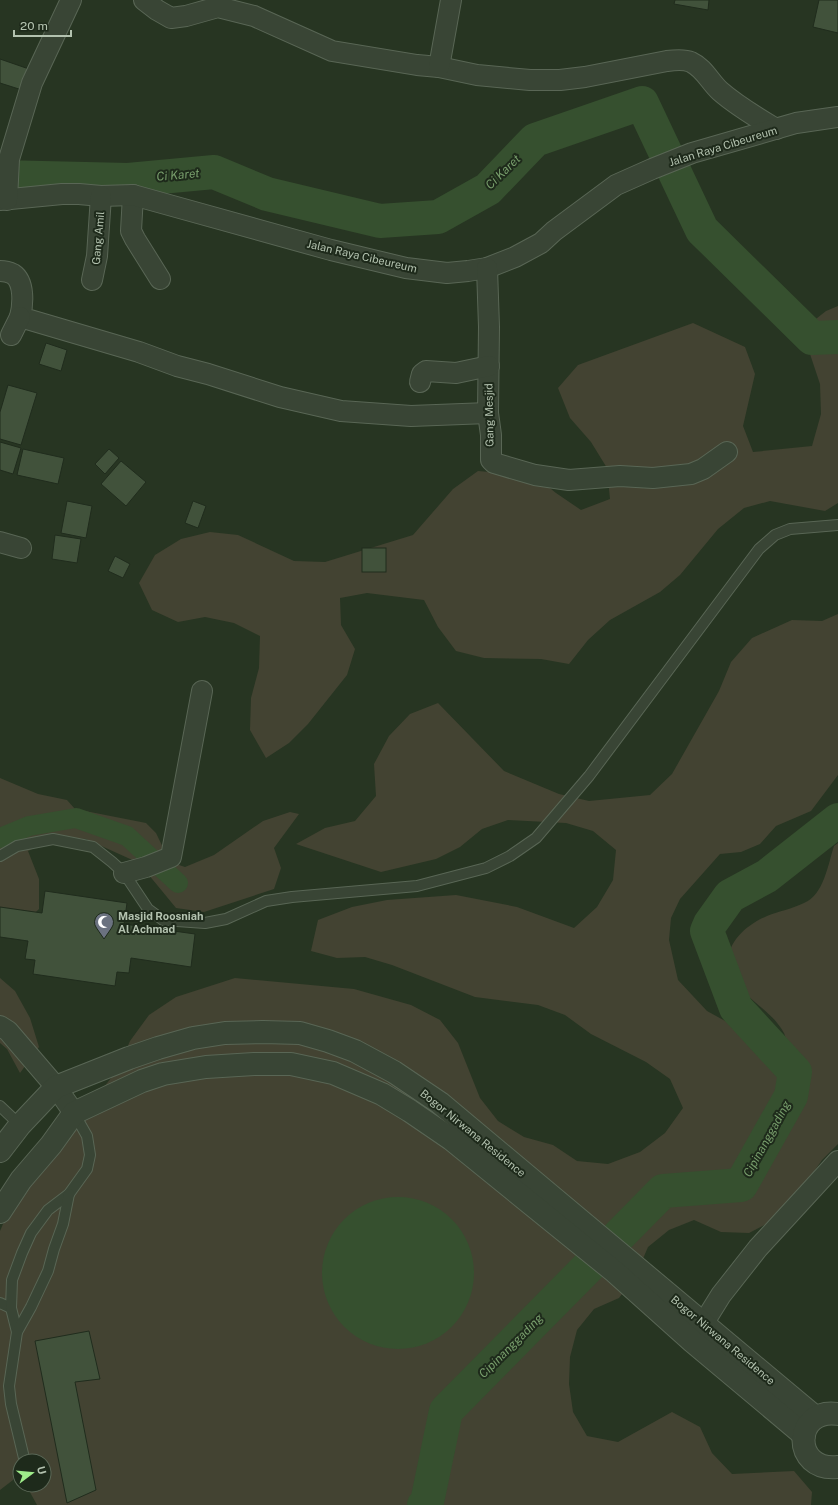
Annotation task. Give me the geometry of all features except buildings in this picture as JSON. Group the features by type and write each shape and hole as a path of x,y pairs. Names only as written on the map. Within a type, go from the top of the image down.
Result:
{"street":[{"path":"5,194 9,159 32,83 71,0"},
{"path":"144,0 171,18 186,16 218,3 254,16 332,51 417,65 439,67 477,75 530,80 560,80 586,77 667,61 680,60 691,62 700,68 715,87 735,104 776,129"},
{"path":"439,67 451,0"},
{"name":"Jalan Raya Cibeureum","path":"5,194 133,196 324,248 406,268 447,273 487,268 515,257 541,243 554,231 616,185 692,153 796,123 838,117"},
{"name":"Gang Amil","path":"92,280 97,256 101,196"},
{"path":"133,196 131,231 160,279"},
{"name":"Gang Mesjid","path":"487,268 489,327 488,413 491,435 490,456 492,461 535,475 569,480 620,476 653,478 684,475 703,469 727,452"},
{"path":"0,271 9,272 14,275 18,280 21,290 22,306 20,317 11,335"},
{"path":"20,317 139,352 177,366 208,374 280,397 341,410 411,416 488,413"},
{"path":"420,382 422,374 426,371 456,373 489,366"},
{"path":"0,542 21,548"},
{"path":"124,874 146,867 171,856 202,691"},
{"path":"0,1026 8,1032 56,1087 74,1114"},
{"name":"Bogor Nirwana Residence","path":"0,1151 20,1125 56,1087 129,1058 193,1038 225,1033 300,1033 355,1051 394,1072 440,1103 585,1236"},
{"name":"Bogor Nirwana Residence","path":"0,1212 21,1180 51,1145 74,1114 142,1081 163,1074 206,1067 291,1064 333,1073 382,1094 451,1139 585,1236"},
{"path":"702,1324 721,1295 758,1248 838,1161"},
{"path":"585,1236 621,1266"},
{"name":"Bogor Nirwana Residence","path":"621,1266 702,1324 816,1417"},
{"name":"Bogor Nirwana Residence","path":"621,1266 692,1341 804,1435"},
{"path":"838,1414 831,1412 816,1417 806,1428 803,1445 806,1454 812,1461 820,1466 829,1468 838,1467"}],"lane":[{"path":"0,856 17,846 53,839 93,847 124,874 148,909 163,920 205,923 226,919 266,901 292,897 417,886 486,868 510,856 536,838 589,776 759,549 775,535 790,529 838,525"},
{"path":"0,1106 20,1125"},
{"path":"23,1453 9,1386 17,1332 11,1308 12,1280 22,1253 32,1233 48,1210 68,1194 87,1169 90,1155 87,1136 74,1114"},
{"path":"17,1332 32,1307 48,1271 63,1224 68,1194"},
{"path":"0,1303 11,1308"}],"shaded area":[{"path":"838,306 838,503 825,511 770,501 744,508 718,529 680,575 660,592 610,620 588,640 569,664 541,659 484,658 456,651 438,627 424,600 367,593 340,598 341,625 355,649 347,675 308,724 289,743 266,758 250,730 251,698 259,668 260,636 234,623 205,617 178,622 152,610 139,583 155,555 181,539 210,532 238,535 294,561 325,562 413,535 453,489 478,471 535,476 581,510 610,499 607,468 591,442 570,418 558,388 578,365 693,323 745,347 755,374 743,426 753,452 812,446 821,414 820,384 802,330 826,311"},
{"path":"838,614 838,775 811,811 776,826 760,844 741,852 720,854 680,899 671,918 669,940 678,980 707,1011 727,1022 759,1048 768,1065 787,1057 784,1033 769,1014 739,987 732,976 729,965 729,955 732,945 746,928 767,916 799,905 811,899 821,886 834,846 838,843 838,1144 822,1160 778,1218 749,1233 721,1232 694,1220 669,1230 648,1247 636,1275 619,1298 594,1309 577,1330 570,1357 569,1384 573,1412 587,1436 618,1442 672,1412 700,1427 712,1453 732,1474 794,1471 812,1492 811,1505 442,1505 455,1449 455,1435 430,1488 409,1505 37,1505 30,1493 52,1493 52,1453 12,1453 12,1481 0,1490 0,1231 31,1181 118,1069 130,1041 149,1015 176,997 235,978 354,989 411,1005 440,1020 458,1043 480,1098 498,1121 524,1137 553,1145 577,1161 608,1164 640,1152 665,1133 683,1108 670,1079 646,1062 591,1034 565,1015 538,1005 475,997 392,965 365,957 337,958 311,951 318,920 352,907 387,900 456,895 517,907 574,928 597,907 613,880 616,850 593,831 566,823 508,820 482,829 460,847 436,859 381,872 296,844 325,828 355,821 376,796 374,764 389,736 410,714 438,703 504,771 559,794 589,801 650,795 672,774 719,691 731,662 752,638 792,620 822,621"},
{"path":"0,778 38,794 67,800 75,809 146,823 156,833 170,862 185,867 214,855 263,821 290,812 299,814 274,848 281,868 274,889 204,912 176,908 139,863 86,839 56,838 28,851 39,879 39,909 17,930 0,931"},
{"path":"0,978 15,991 30,1018 39,1047 20,1073 7,1049 0,1043"},
{"path":"398,1197 413,1199 434,1206 456,1225 465,1237 468,1244 474,1273 472,1288 465,1309 446,1331 434,1340 427,1343 398,1349 383,1347 362,1340 340,1321 331,1309 328,1302 322,1273 324,1258 331,1237 350,1215 362,1206 369,1203"}],"waterway":[{"name":"Ci Karet","path":"0,177 128,180 214,172 267,194 380,221 438,217 488,189 535,140 642,103 702,230 812,338 838,337"},
{"path":"0,838 29,826 76,818 127,836 178,883"},
{"name":"Cipinanggading","path":"424,1505 427,1502 446,1411 663,1191 741,1185 791,1096 795,1072 736,1008 707,931 710,924 730,896 767,876 838,820"}],"place":[{"name":"Masjid Roosniah Al Achmad","path":"104,939"}]}
